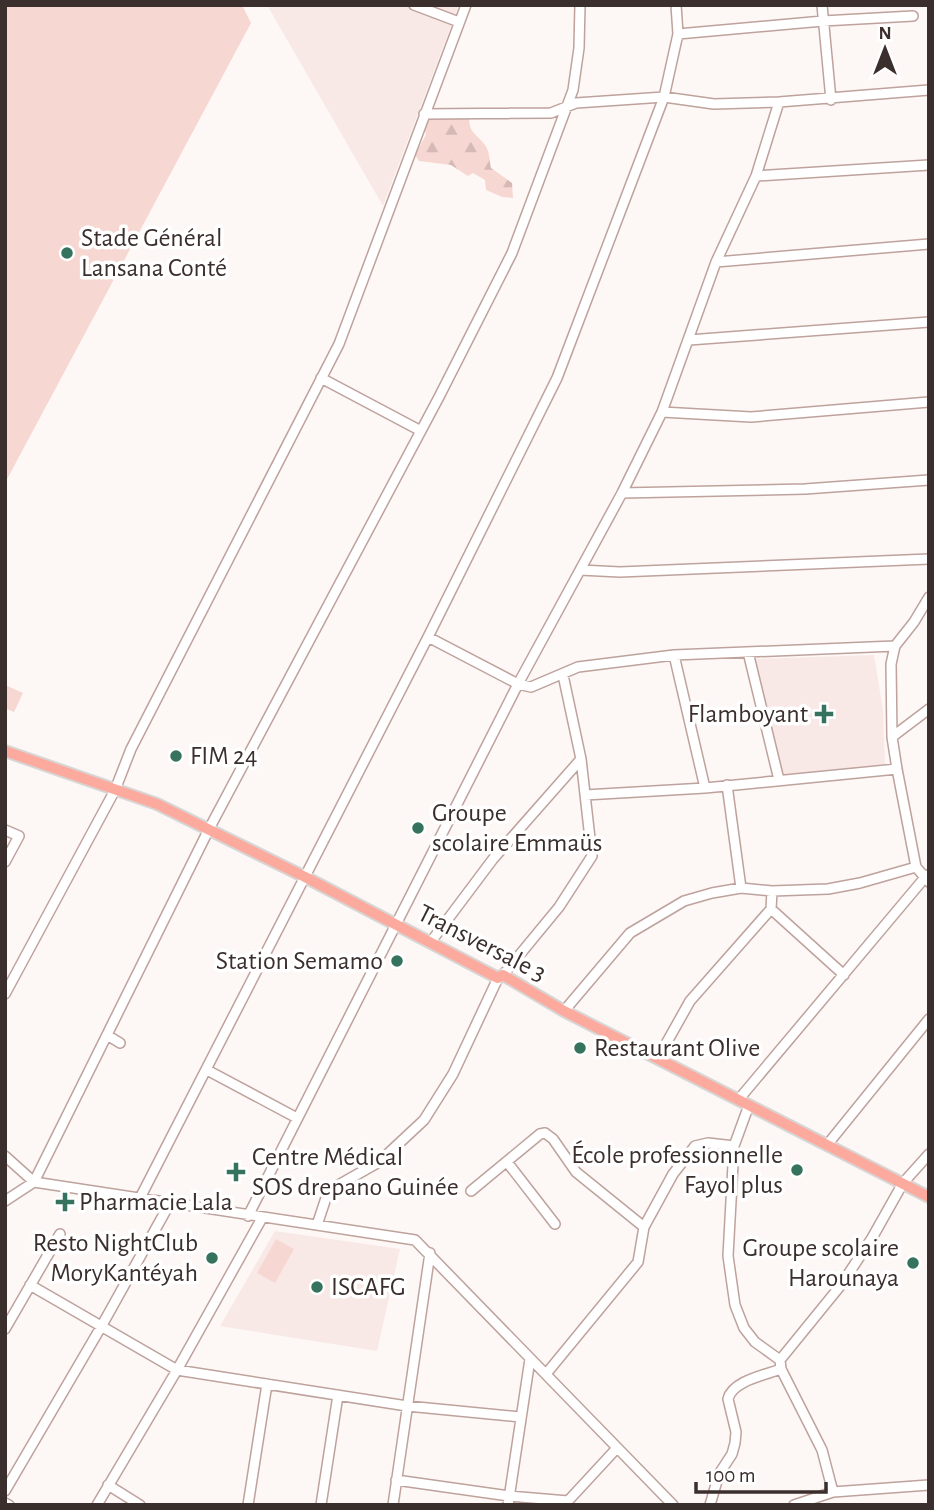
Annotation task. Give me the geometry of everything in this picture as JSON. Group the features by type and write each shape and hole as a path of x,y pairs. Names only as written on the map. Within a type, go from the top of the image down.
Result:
{"main road":[{"name":"Transversale 3","path":"5,751 157,804 209,829 929,1197"}],"street":[{"path":"414,5 459,22"},
{"path":"5,994 9,978 115,790 131,749 339,344 466,5"},
{"path":"5,1201 34,1182 209,829 421,431 512,253 573,90 579,48 580,5"},
{"path":"140,1198 428,637 556,378 664,97 678,34 676,5"},
{"path":"822,5 831,100"},
{"path":"678,34 913,16"},
{"path":"424,114 551,113 576,103 664,97 714,104 831,100 929,90"},
{"path":"248,1216 518,684 622,493 662,412 716,262 756,176 779,102"},
{"path":"756,176 929,165"},
{"path":"716,262 929,244"},
{"path":"689,340 929,322"},
{"path":"321,378 421,431"},
{"path":"662,412 751,417 929,402"},
{"path":"622,493 804,489 929,480"},
{"path":"580,570 620,572 929,559"},
{"path":"833,1492 822,1450 780,1364 749,1335 735,1305 728,1256 734,1146 744,1102 844,975 927,878 916,867 897,769 892,737 891,664 895,646 929,597"},
{"path":"428,637 518,684 531,687 578,667 674,655 895,646"},
{"path":"748,652 779,780"},
{"path":"674,655 705,788"},
{"path":"317,1224 326,1198 335,1187 379,1162 424,1120 453,1074 500,977 559,907 592,856 581,759 563,675"},
{"path":"892,737 929,709"},
{"path":"430,943 493,859 581,759"},
{"path":"585,795 705,788 897,769"},
{"path":"727,785 741,888"},
{"path":"5,830 19,836 5,862"},
{"path":"564,1011 630,933 684,901 741,888 772,891 828,889 916,867"},
{"path":"658,1058 690,1001 771,909 772,891"},
{"path":"771,909 844,975"},
{"path":"827,1145 929,1019"},
{"path":"107,1035 120,1043"},
{"path":"207,1070 298,1118"},
{"path":"471,1191 540,1134 549,1135 576,1172 644,1227"},
{"path":"546,1374 638,1262 644,1227 673,1174 695,1146 708,1143 734,1146"},
{"path":"710,1505 719,1474 732,1454 735,1443 736,1432 729,1399 732,1389 780,1364 841,1285 903,1183 929,1154"},
{"path":"5,1156 34,1182 415,1240 673,1505"},
{"path":"507,1161 555,1224"},
{"path":"5,1491 102,1327 170,1203"},
{"path":"97,1505 262,1218"},
{"path":"5,1329 60,1234"},
{"path":"393,1505 430,1253"},
{"path":"30,1285 177,1370 407,1406 520,1417"},
{"path":"508,1501 530,1359"},
{"path":"247,1505 267,1384"},
{"path":"321,1505 338,1395"},
{"path":"396,1480 508,1501 568,1501 617,1448"},
{"path":"108,1485 140,1505"},
{"path":"794,1505 833,1492 929,1485"}],"shaded area":[{"path":"267,5 459,5 383,206"},
{"name":"Flamboyant","path":"874,655 883,710 885,764 779,775 755,659"},
{"name":"ISCAFG","path":"275,1231 400,1249 377,1351 220,1326"}],"green space":[{"name":"Stade Général Lansana Conté","path":"5,5 242,5 251,23 5,483"},
{"path":"434,113 469,114 471,129 488,150 491,168 512,183 513,198 502,197 486,190 485,180 473,173 468,176 451,165 419,161 415,155 426,135 424,124"},
{"path":"5,685 23,693 14,712 5,708"},
{"path":"276,1239 294,1249 275,1283 257,1273"}],"place":[{"name":"Stade Général Lansana Conté","path":"67,253"},
{"name":"Flamboyant","path":"824,714"},
{"name":"FIM 24","path":"176,756"},
{"name":"Groupe scolaire Emmaüs","path":"418,828"},
{"name":"Station Semamo","path":"397,961"},
{"name":"Restaurant Olive","path":"580,1048"},
{"name":"École professionnelle Fayol plus","path":"797,1170"},
{"name":"Centre Médical SOS drepano Guinée","path":"236,1172"},
{"name":"Pharmacie Lala","path":"65,1202"},
{"name":"Resto NightClub MoryKantéyah","path":"212,1258"},
{"name":"Groupe scolaire Harounaya","path":"913,1263"},
{"name":"ISCAFG","path":"317,1287"}]}
